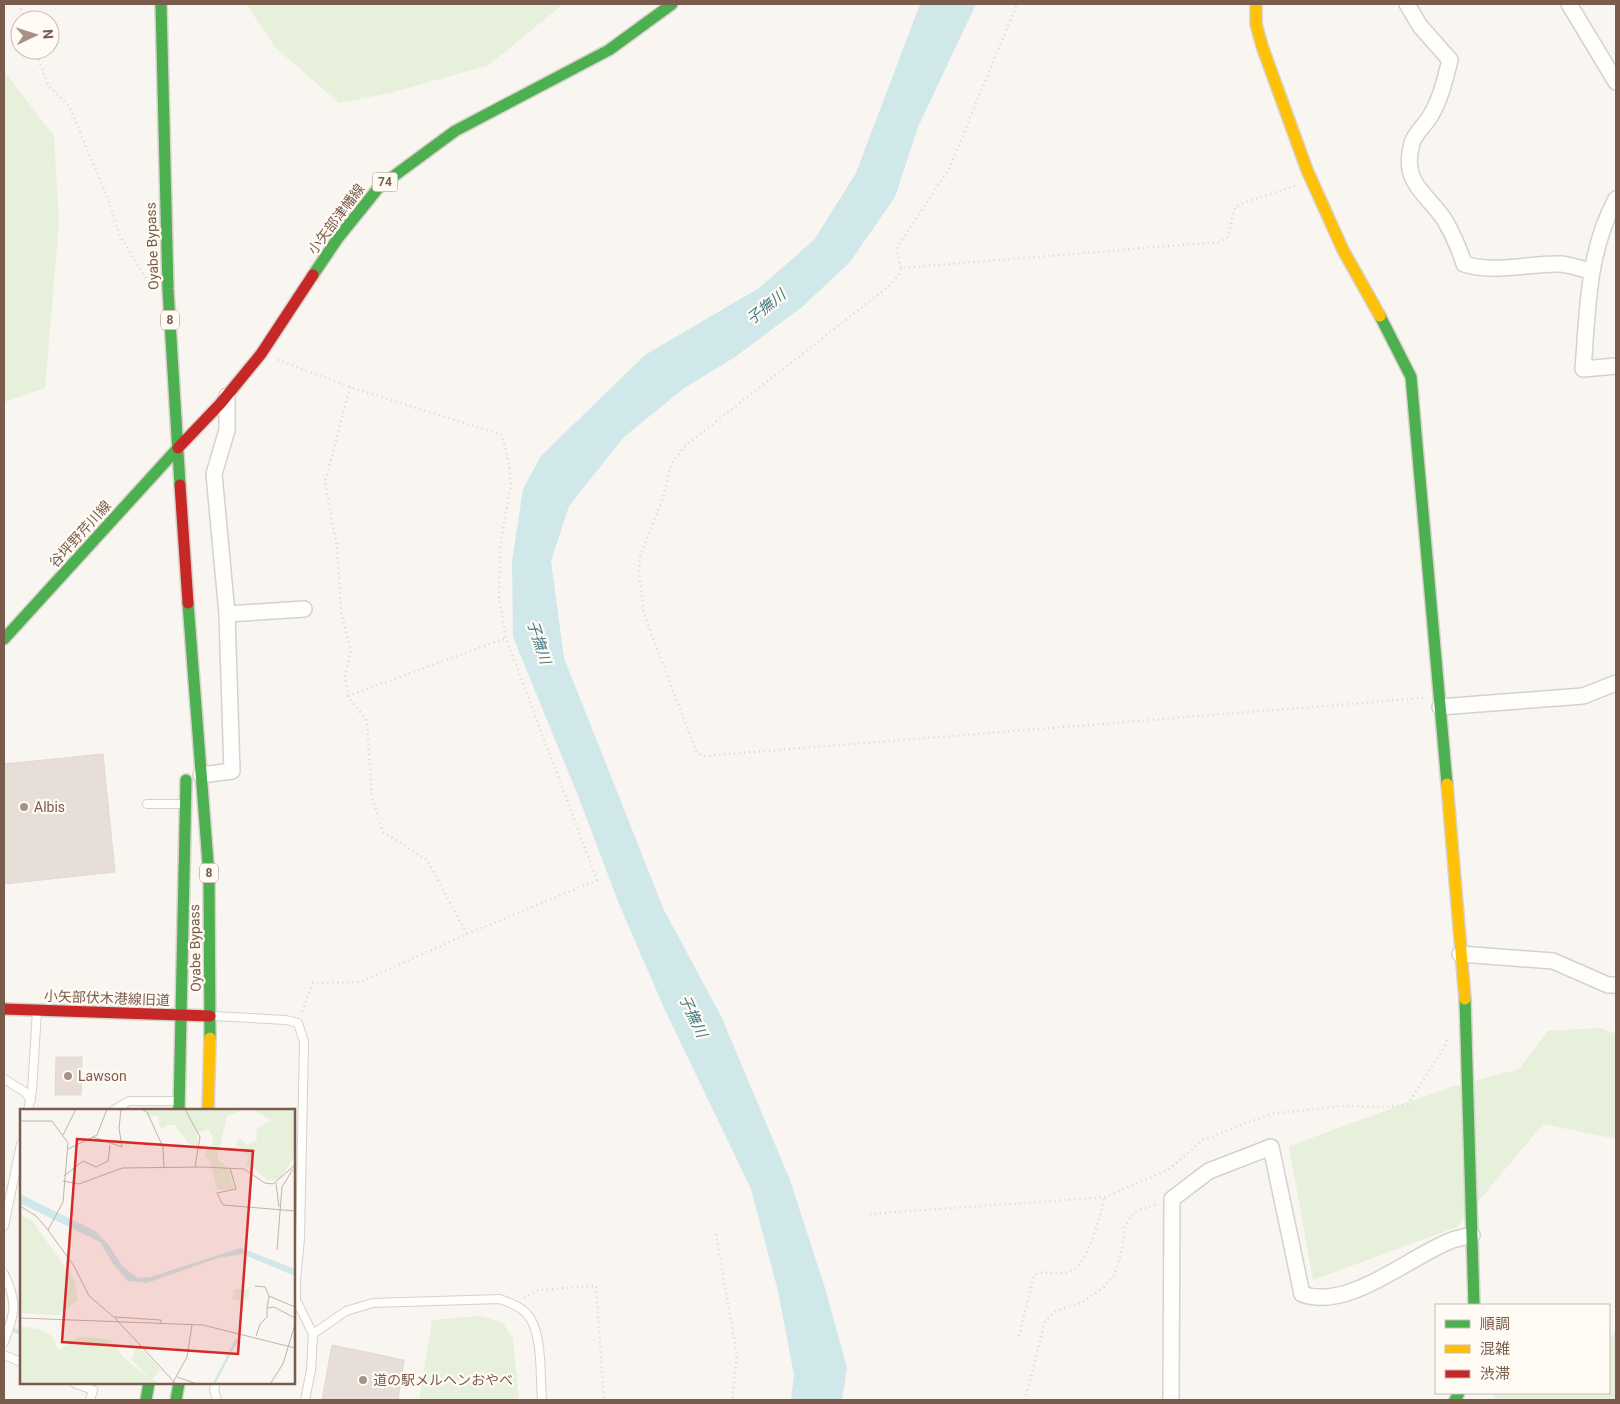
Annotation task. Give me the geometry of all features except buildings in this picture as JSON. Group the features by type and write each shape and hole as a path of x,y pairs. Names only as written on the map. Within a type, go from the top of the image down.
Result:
{"main road":[{"name":"Oyabe Bypass","path":"161,4 168,289 190,636 209,876 210,1016 208,1109"},
{"name":"小矢部津幡線","path":"178,448 227,396 261,354 338,238 379,187 455,131 609,50 672,4"},
{"path":"1256,4 1255,10 1263,48 1311,181 1344,252 1396,343 1411,377 1466,1018 1474,1304"},
{"name":"谷坪野芹川線","path":"4,639 178,448"},
{"name":"Oyabe Bypass","path":"187,745 190,636"},
{"name":"Oyabe Bypass","path":"179,1106 186,764"},
{"name":"小矢部伏木港線旧道","path":"4,1009 210,1016"},
{"path":"146,1400 149,1384"},
{"path":"176,1400 179,1384"}],"street":[{"path":"1408,4 1420,26 1450,60 1437,103 1412,142 1409,168 1414,184 1443,218 1457,242 1464,264 1479,269 1497,270 1562,264 1591,271"},
{"path":"1569,4 1616,82"},
{"path":"1616,199 1603,223 1591,271 1583,369 1616,366"},
{"path":"201,775 232,771 227,614 214,474 227,430 227,396"},
{"path":"227,614 304,609"},
{"path":"1440,702 1583,696 1616,683"},
{"path":"1460,954 1553,961 1608,985 1616,985"},
{"path":"1171,1400 1172,1199 1208,1171 1271,1148 1302,1294 1311,1297 1346,1294 1450,1240 1472,1235"}],"lane":[{"path":"147,804 185,804"},
{"path":"28,1109 31,1100 37,1011"},
{"path":"210,1016 286,1020 298,1023 304,1042 298,1136 296,1300 314,1334 305,1400"},
{"path":"4,1079 25,1092 31,1100"},
{"path":"116,1109 129,1101 179,1106"},
{"path":"4,1226 20,1149"},
{"path":"4,1274 15,1303 14,1316 4,1342"},
{"path":"314,1334 346,1311 373,1303 500,1298 518,1306 528,1314 534,1324 538,1340 542,1400"},
{"path":"4,1354 20,1362"},
{"path":"77,1384 93,1390 90,1400"},
{"path":"216,1384 214,1390 218,1400"}],"path":[{"path":"1017,4 949,169 898,246 900,273 889,286 686,445 671,464 664,495 640,557 640,588 644,614 650,632 696,751 703,756 1440,702"},
{"path":"39,60 48,85 69,106 107,196 120,236 148,282 168,289"},
{"path":"901,268 1219,242 1228,237 1235,207 1311,181"},
{"path":"261,354 350,387 502,435 511,484 500,547 499,598 506,638 597,880 467,934 360,982 313,983 298,1023"},
{"path":"350,387 326,482 337,546 341,612 351,650 345,676 348,696 367,721 372,797 383,832 427,860 467,934"},
{"path":"348,696 506,638"},
{"path":"870,1214 1104,1197 1168,1170 1203,1140 1270,1114 1340,1106 1390,1107 1408,1104 1445,1046 1451,1028"},
{"path":"1019,1336 1034,1275 1042,1271 1058,1274 1069,1272 1078,1267 1092,1239 1104,1197"},
{"path":"1025,1400 1045,1321 1056,1311 1083,1302 1104,1287 1115,1274 1122,1249 1125,1226 1134,1212 1172,1199"},
{"path":"716,1234 737,1356 732,1400"},
{"path":"518,1306 529,1294 539,1290 596,1286 604,1400"}],"green space":[{"path":"246,4 563,4 489,65 390,93 339,103 275,47"},
{"path":"4,71 54,136 59,222 45,388 4,402"},
{"path":"1600,1028 1616,1034 1616,1139 1543,1124 1457,1227 1313,1280 1289,1146 1451,1087 1519,1069 1548,1031"},
{"path":"479,1316 502,1322 513,1338 519,1400 419,1400 432,1320"},
{"path":"1616,1331 1616,1400 1494,1400 1495,1394 1610,1394 1610,1338"}],"water":[{"name":"子撫川","path":"920,4 976,4 918,127 895,197 850,262 802,307 735,357 683,389 624,437 569,506 551,561 564,658 664,910 721,1016 790,1180 825,1288 847,1368 842,1400 791,1400 794,1375 778,1291 751,1189 664,1008 619,904 579,798 513,637 512,562 523,489 541,456 645,355 759,288 814,240 856,173"}],"waterway":[{"path":"4,1326 20,1333"}],"traffic: fast":[{"path":"161,4 168,289 180,485"},
{"path":"313,275 338,238 379,187 455,131 609,50 672,4"},
{"path":"1380,316 1411,377 1447,784"},
{"path":"4,639 178,448"},
{"path":"188,603 209,876 210,1038"},
{"path":"179,1109 186,780"},
{"path":"1465,999 1474,1304"},
{"path":"146,1400 149,1384"},
{"path":"176,1400 179,1384"},
{"path":"1455,1400 1458,1394"}],"traffic: slow":[{"path":"1256,4 1256,24 1262,46 1307,170 1343,250 1380,316"},
{"path":"1447,784 1465,999"},
{"path":"208,1109 210,1038"}],"traffic: jam":[{"path":"178,448 220,404 261,354 313,275"},
{"path":"180,485 188,603"},
{"path":"4,1009 210,1016"}],"place":[{"name":"Albis","path":"24,807"},
{"name":"Lawson","path":"68,1076"},
{"name":"道の駅メルヘンおやべ","path":"363,1380"}]}
